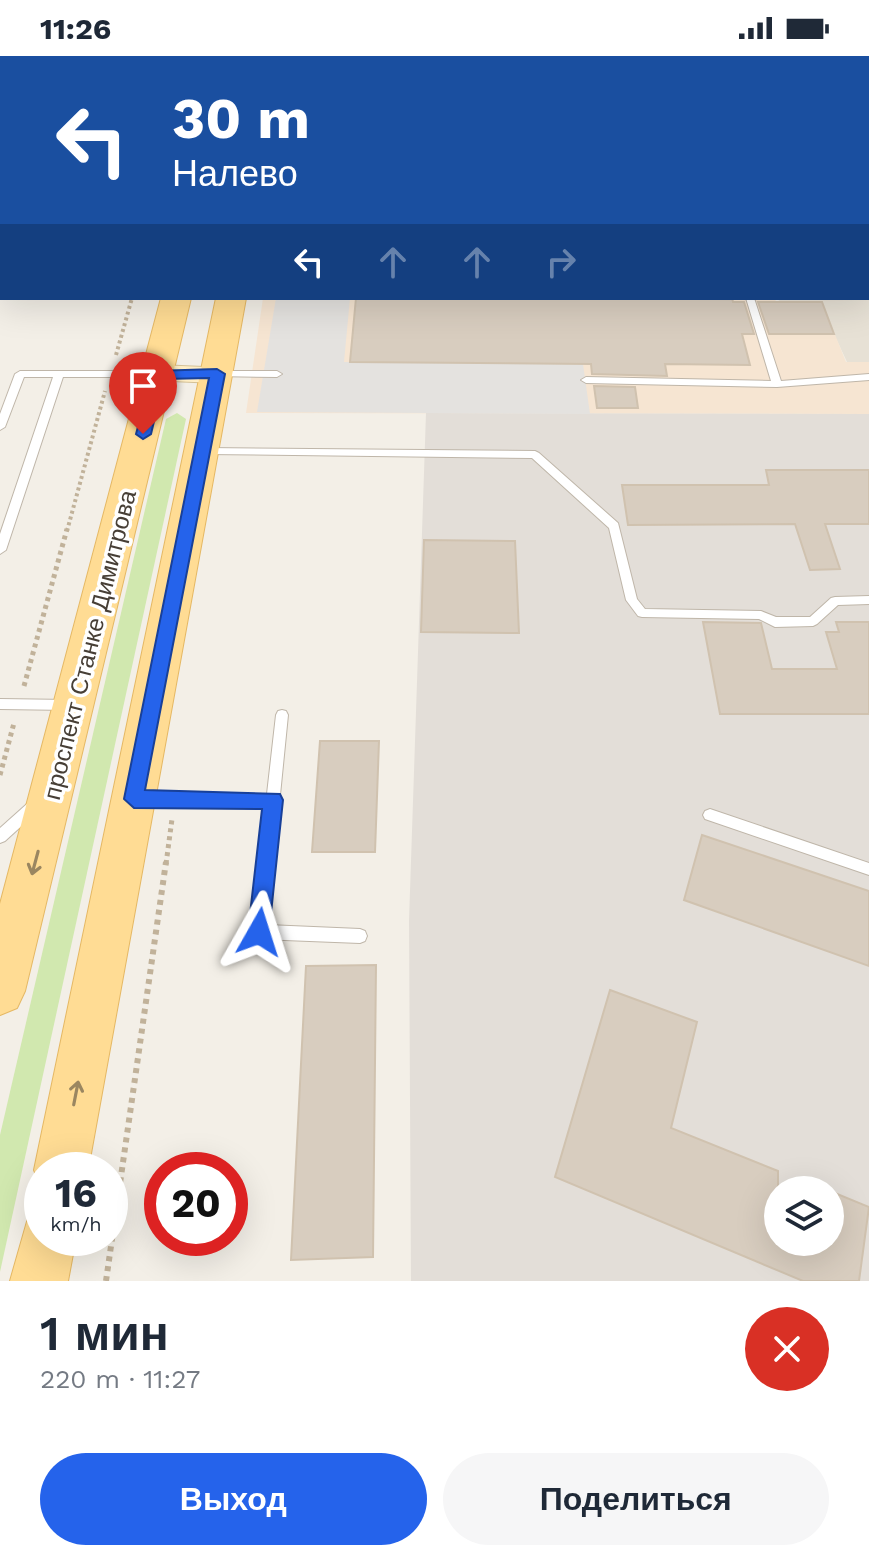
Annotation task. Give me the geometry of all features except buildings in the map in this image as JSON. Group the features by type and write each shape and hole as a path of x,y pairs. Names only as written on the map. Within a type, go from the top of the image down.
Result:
{"main road":[{"name":"проспект Станке Димитрова","path":"0,991 55,785 176,300"},
{"path":"65,1152 231,300"},
{"path":"158,374 217,374"},
{"path":"39,1281 44,1256"}],"lane":[{"path":"751,300 777,384"},
{"path":"0,427 20,374 158,374"},
{"path":"0,550 59,374"},
{"path":"217,374 277,374"},
{"path":"586,380 777,384 869,377"},
{"path":"202,451 535,455 614,526 632,600 642,613 761,615 775,622 813,621 835,601 869,600"},
{"path":"0,704 75,705"},
{"path":"282,715 259,932 360,936"},
{"path":"0,837 55,785"},
{"path":"134,799 273,800"},
{"path":"710,815 869,869"}],"path":[{"path":"0,775 131,300"}],"shaded area":[{"path":"263,300 822,302 846,362 869,362 869,414 246,413"},
{"path":"276,300 350,300 344,362 583,364 590,414 257,412"},
{"path":"778,300 869,300 869,362 847,362 834,334"},
{"path":"426,413 869,414 869,1281 411,1281 409,921"}],"green space":[{"path":"177,413 186,419 0,1272 0,1135 166,419"}],"route":[{"path":"143,434 158,374 217,374 134,799 273,800 259,932"}]}
